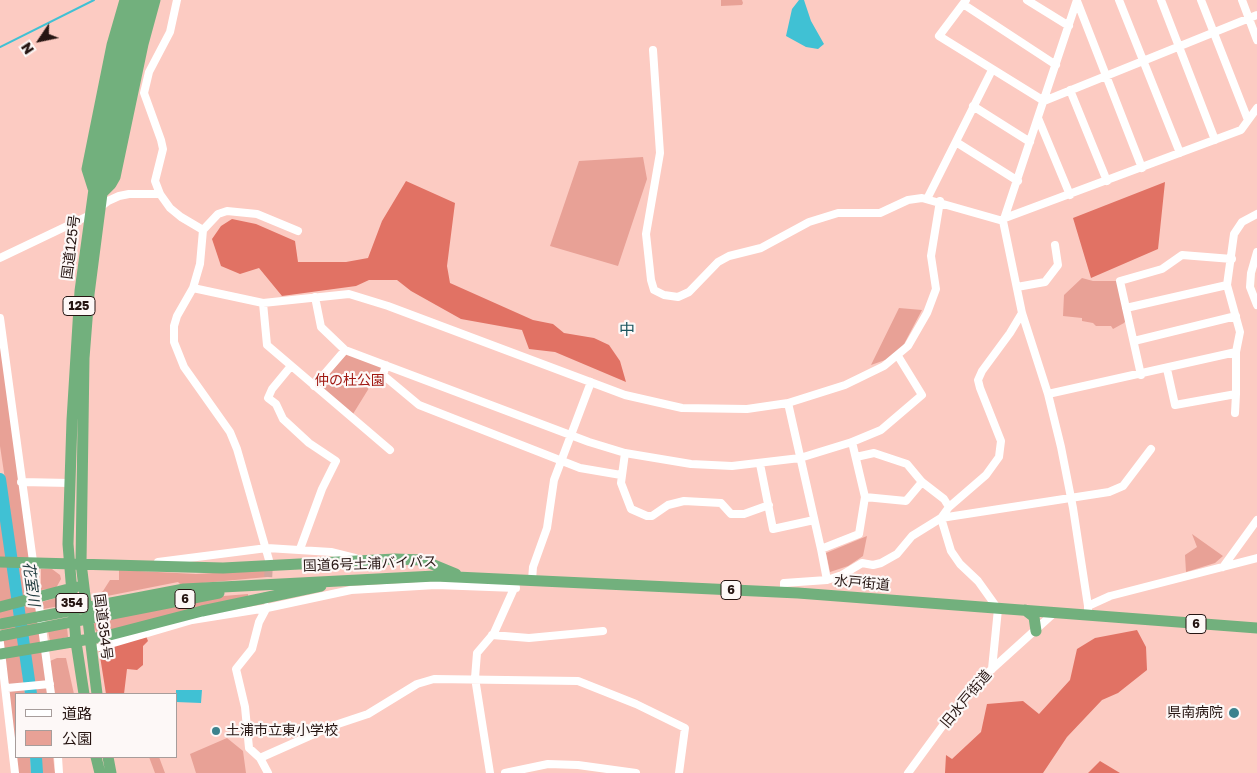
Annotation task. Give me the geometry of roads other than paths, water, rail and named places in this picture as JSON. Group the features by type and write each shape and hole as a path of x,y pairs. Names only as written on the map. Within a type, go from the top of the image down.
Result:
{"highway":[{"path":"125,0 112,45 87,169 98,191 115,176 143,44 155,0"},
{"name":"国道125号","path":"69,563 70,483 80,291 90,216 98,191 135,0"},
{"name":"国道125号","path":"126,54 144,0"},
{"name":"国道125号","path":"81,563 84,358 89,294 100,208 98,191"},
{"path":"0,562 223,568 361,560 422,560 464,577"},
{"name":"国道354号","path":"69,563 76,642 84,693"},
{"name":"国道354号","path":"81,563 97,693"},
{"name":"水戸街道","path":"464,577 516,584 532,580 784,592 998,609 1054,612 1088,610 1257,628"},
{"name":"国道6号土浦バイパス","path":"1,632 93,604 184,589 352,579 464,577"},
{"path":"0,654 89,640 202,611 352,579"},
{"name":"国道6号土浦バイパス","path":"1,632 276,583"},
{"path":"0,607 83,586"},
{"path":"1026,610 1034,617 1036,631"},
{"path":"96,758 100,773"},
{"path":"108,758 111,773"}],"street":[{"path":"178,0 170,32 149,72 144,93 163,148 155,181 160,194 170,208 203,230"},
{"path":"1027,0 1068,26"},
{"path":"1077,0 1004,220 1022,313 1048,394 1071,497 1088,610 1110,596 1257,558"},
{"path":"1077,0 1142,168"},
{"path":"1119,0 1180,154"},
{"path":"1161,0 1215,140"},
{"path":"1201,0 1248,120"},
{"path":"1242,0 1257,40"},
{"path":"1044,101 939,36 964,2 1056,65"},
{"path":"1044,101 1257,15"},
{"path":"654,50 660,153 646,234 651,280 654,290 664,295 678,297 689,292 718,262 729,256 761,248 824,216 838,212 880,213 908,200 927,198 1004,220 1241,130 1257,108"},
{"path":"927,198 992,70"},
{"path":"1070,90 1107,181"},
{"path":"974,106 1030,142"},
{"path":"1038,118 1070,195"},
{"path":"956,142 1018,181"},
{"path":"0,258 90,216 108,201 129,194 160,194"},
{"path":"193,288 263,304 349,294 365,298 625,395 682,408 747,409 788,402 862,378 898,356 917,334 934,298 936,278 931,256 940,201"},
{"path":"269,560 237,449 230,432 184,367 174,342 177,316 193,288 200,264 203,230 218,214 227,211 257,214 298,231"},
{"path":"1235,414 1236,352 1240,332 1229,296 1228,285 1234,234 1242,222 1257,214"},
{"path":"1017,287 1045,282 1058,265 1055,245"},
{"path":"1257,252 1251,273 1250,286 1257,305"},
{"path":"1142,375 1120,281 1162,269 1182,255 1232,259"},
{"path":"1126,308 1228,285"},
{"path":"315,297 320,327 345,350 571,435 625,453 691,464 760,464 800,458 852,442 881,430 922,395 898,356"},
{"path":"263,304 267,346 390,450"},
{"path":"784,592 784,583 827,580 842,575 862,563 873,565 881,563 897,554 912,536 941,518 949,507 986,475 999,457 1001,441 978,380 982,371 1022,313"},
{"path":"1134,341 1236,316"},
{"path":"0,318 51,693"},
{"path":"314,386 345,350"},
{"path":"1048,394 1142,375 1236,352"},
{"path":"386,365 384,375 419,405 580,468 621,475"},
{"path":"291,366 272,389 268,398 276,404 283,419 309,443 336,461 322,488 300,549"},
{"path":"1167,369 1175,404 1236,394"},
{"path":"532,580 533,567 547,528 554,480 591,382"},
{"path":"788,402 827,580"},
{"path":"821,549 860,534 864,497 852,442"},
{"path":"941,518 1109,492 1123,486 1151,449"},
{"path":"625,453 621,483 631,509 646,516 652,516 668,505 684,501 721,503 731,514 744,514 769,506"},
{"path":"856,457 874,453 907,464 922,482 944,499 949,507"},
{"path":"760,464 773,529 814,520"},
{"path":"864,497 906,501 922,482"},
{"path":"22,483 70,483"},
{"path":"941,518 951,551 960,564 978,581 998,609 992,669"},
{"path":"1223,567 1257,520"},
{"path":"142,565 267,548 331,552 361,560"},
{"path":"100,647 192,620 351,590 436,585 516,584 492,635 477,652 474,678 490,773"},
{"path":"267,605 259,622 252,649 236,669 245,708 250,748 260,758 268,773"},
{"name":"旧水戸街道","path":"908,773 952,713 992,669 1036,631 1054,612"},
{"path":"1,632 2,669 8,688 15,773"},
{"path":"492,635 529,638 602,632"},
{"path":"260,758 332,726 368,714 417,684 434,678 578,681 636,704 685,728 679,773"},
{"path":"8,688 48,684"},
{"path":"58,758 59,773"},
{"path":"505,773 548,764 578,765 636,773"}],"water":[{"path":"799,0 804,0 811,21 824,44 818,49 806,47 786,36 792,9"},
{"path":"176,690 202,690 201,703 178,702 178,693 176,693"}],"waterway":[{"path":"0,47 94,0"},
{"name":"花室川","path":"0,479 31,693"},
{"name":"花室川","path":"36,758 37,773"}],"tunnel":[{"path":"267,601 269,562"}],"place":[{"name":"県南病院","path":"1234,713"},
{"name":"土浦市立東小学校","path":"216,731"}],"district":[{"name":"中","path":"627,330"}],"park label":[{"name":"仲の杜公園","path":"350,381"}]}
